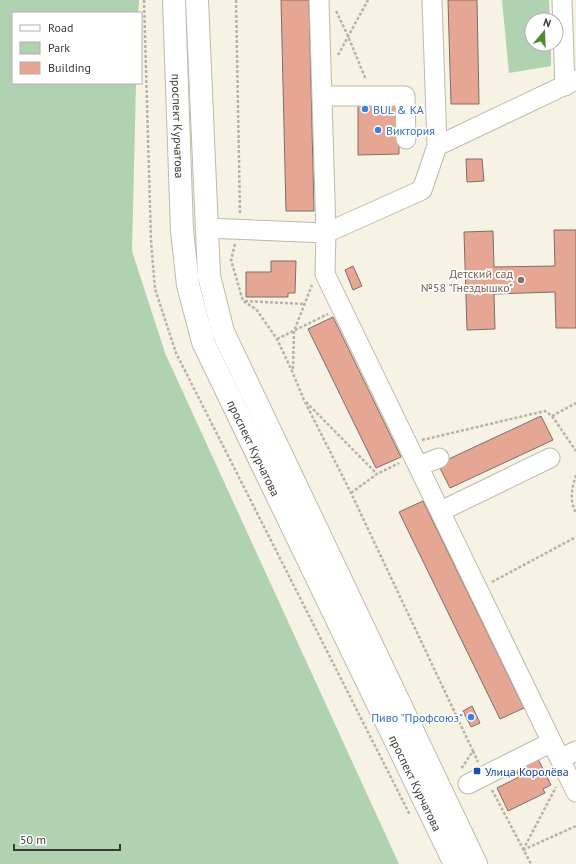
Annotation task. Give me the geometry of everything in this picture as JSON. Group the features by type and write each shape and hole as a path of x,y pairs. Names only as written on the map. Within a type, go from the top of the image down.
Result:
{"main road":[{"name":"проспект Курчатова","path":"174,0 182,231 188,285 203,342 455,864"},
{"name":"проспект Курчатова","path":"197,0 205,228 209,276 223,332 476,864"},
{"path":"203,342 223,332"}],"lane":[{"path":"205,228 326,233 422,190 437,146 432,0"},
{"path":"437,146 570,83 562,0"},
{"path":"327,4 322,96 326,233 325,274 479,589 563,755 576,792"},
{"path":"322,96 405,96 406,139"},
{"path":"414,455 439,458"},
{"path":"441,511 550,458"},
{"path":"468,784 563,755"}],"path":[{"path":"236,0 240,216 231,260 243,301 256,309 277,339 304,400 351,493 473,751 461,768 468,784"},
{"path":"337,56 368,0"},
{"path":"327,4 348,36 372,96"},
{"path":"292,371 294,330 315,278"},
{"path":"243,301 304,304"},
{"path":"277,339 341,307"},
{"path":"304,400 377,474"},
{"path":"552,416 576,403"},
{"path":"351,493 377,474 414,455 545,411 552,416 576,451"},
{"path":"576,475 572,490 572,505 576,512"},
{"path":"479,589 576,537"},
{"path":"522,850 563,755"},
{"path":"491,789 522,850 531,864"},
{"path":"522,850 576,826"}],"green space":[{"path":"0,0 139,0 138,12 12,12 12,84 136,84 132,251 165,353 399,864 0,864"},
{"path":"502,0 549,0 550,12 524,12 524,52 551,52 551,66 509,73"}],"building":[{"path":"281,0 309,0 314,211 286,211"},
{"path":"448,0 477,0 479,104 451,104"},
{"name":"Виктория","path":"358,105 399,105 399,154 358,155"},
{"path":"466,159 482,159 484,181 467,182"},
{"name":"Детский сад №58 \"Гнездышко\"","path":"554,230 576,230 576,328 556,328 555,292 494,294 495,329 467,330 464,232 493,231 494,267 555,266"},
{"path":"271,261 296,261 295,293 288,293 288,297 246,297 246,272 271,272"},
{"path":"353,266 362,286 353,290 345,270"},
{"path":"333,317 401,457 376,468 308,329"},
{"path":"541,416 553,440 450,488 438,464"},
{"path":"423,501 524,708 500,719 399,512"},
{"name":"Пиво \"Профсоюз\"","path":"472,706 480,723 471,727 463,711"},
{"path":"537,757 551,785 543,789 545,793 508,811 497,788 519,777 515,768"}],"place":[{"name":"BUL & KA","path":"365,109"},
{"name":"Виктория","path":"378,130"},
{"name":"Детский сад №58 \"Гнездышко\"","path":"521,280"},
{"name":"Пиво \"Профсоюз\"","path":"471,717"},
{"name":"Улица Королёва","path":"477,771"}]}
